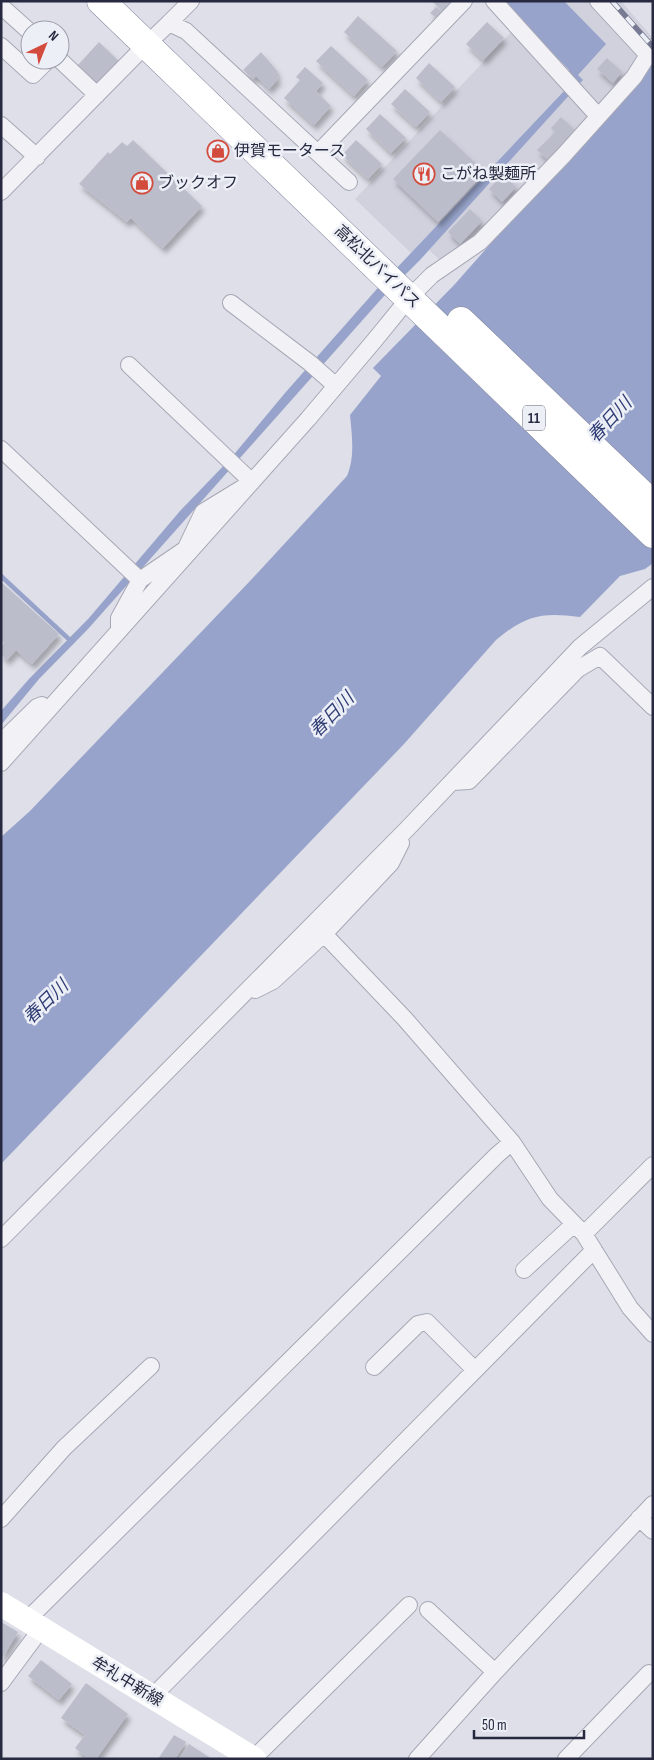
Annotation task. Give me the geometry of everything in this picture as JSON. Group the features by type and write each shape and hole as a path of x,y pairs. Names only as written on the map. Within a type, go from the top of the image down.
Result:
{"highway":[{"name":"高松北バイパス","path":"101,1 159,33"},
{"name":"高松北バイパス","path":"128,1 409,284 653,534"},
{"name":"高松北バイパス","path":"409,284 653,505"}],"main road":[{"name":"牟礼中新線","path":"1,1604 254,1759"}],"street":[{"path":"1,192 190,1"},
{"path":"318,153 464,1"},
{"path":"494,1 598,116"},
{"path":"1,763 118,632 187,551 252,482 336,386 409,284 480,242 563,156 634,77 651,51 598,1"},
{"path":"1,6 20,23"},
{"path":"159,33 186,31 349,182"},
{"path":"1,46 20,63"},
{"path":"70,69 97,95"},
{"path":"27,70 33,75 38,70"},
{"path":"1,125 37,157"},
{"path":"231,303 336,386"},
{"path":"129,365 252,482"},
{"path":"1,449 140,580"},
{"path":"118,632 119,618 140,580 187,551"},
{"path":"1,1239 407,830 580,647 653,587"},
{"path":"453,782 469,781 578,669 600,656 653,707"},
{"path":"1,742 37,707 54,702"},
{"path":"244,995 273,981 324,934 391,863 407,830"},
{"path":"324,934 405,1019 512,1142 550,1199 579,1229 594,1250 630,1308 653,1334"},
{"path":"1,1682 34,1625 483,1169 512,1142"},
{"path":"524,1270 579,1229 653,1165"},
{"path":"152,1697 594,1250"},
{"path":"374,1367 418,1324 427,1322 475,1370"},
{"path":"1,1519 64,1448 151,1366"},
{"path":"417,1759 653,1504"},
{"path":"639,1518 653,1531"},
{"path":"254,1759 409,1605"},
{"path":"428,1610 496,1672"},
{"path":"566,1759 649,1673"}],"shaded area":[{"path":"564,1 595,1 645,54 598,111 577,86 578,75"},
{"path":"604,1 621,1 653,38 653,54"},
{"path":"512,31 565,90 411,253 355,199"},
{"path":"570,94 592,119 479,237 443,263 429,250"}],"water":[{"path":"501,1 564,1 606,44 578,75 583,80 420,260 384,296 88,629 39,679 1,725 1,711 29,679 89,618 180,511 231,458 285,393 376,290 565,90 569,70"},
{"name":"春日川","path":"653,60 653,563 645,569 620,576 580,617 545,615 535,617 516,625 496,640 404,744 1,1164 1,837 30,811 250,581 347,476 352,454 350,415 381,376 373,368 455,284"}],"building":[{"path":"432,1 455,1 444,13"},
{"path":"436,7 444,14 439,20 430,13"},
{"path":"358,16 397,51 382,67 344,32"},
{"path":"487,22 504,38 483,60 466,44"},
{"path":"99,42 122,64 100,87 77,66"},
{"path":"331,46 368,80 354,96 316,61"},
{"path":"261,52 278,72 275,75 279,78 269,89 256,76 253,79 243,70"},
{"path":"607,58 622,72 613,83 597,69"},
{"path":"429,63 455,87 441,102 416,78"},
{"path":"305,67 323,83 316,91 331,106 314,125 284,98 300,80 296,77"},
{"path":"405,89 430,112 416,127 391,104"},
{"path":"380,114 406,138 391,153 366,129"},
{"path":"561,117 576,131 548,160 537,150 555,132 551,128"},
{"path":"440,130 485,172 438,222 393,179"},
{"path":"133,140 202,206 163,248 131,218 127,222 79,184 108,152 110,154 122,142 127,146"},
{"path":"356,140 382,164 368,179 342,155"},
{"path":"503,174 516,187 502,202 489,189"},
{"path":"470,209 482,221 460,244 448,232"},
{"path":"1,582 59,634 32,664 16,650 7,660 1,654 1,646 4,643 1,640"},
{"path":"1,1622 18,1632 1,1660"},
{"path":"41,1660 72,1684 59,1700 28,1676"},
{"path":"86,1683 128,1714 96,1759 89,1759 75,1748 85,1735 61,1718"},
{"path":"174,1735 186,1742 175,1759 158,1759"},
{"path":"189,1744 212,1759 179,1759"}],"waterway":[{"path":"1,576 72,642"}],"railway":[{"path":"612,1 653,47"}],"place":[{"name":"伊賀モータース","path":"218,151"},
{"name":"こがね製麺所","path":"424,174"},
{"name":"ブックオフ","path":"142,183"}]}
